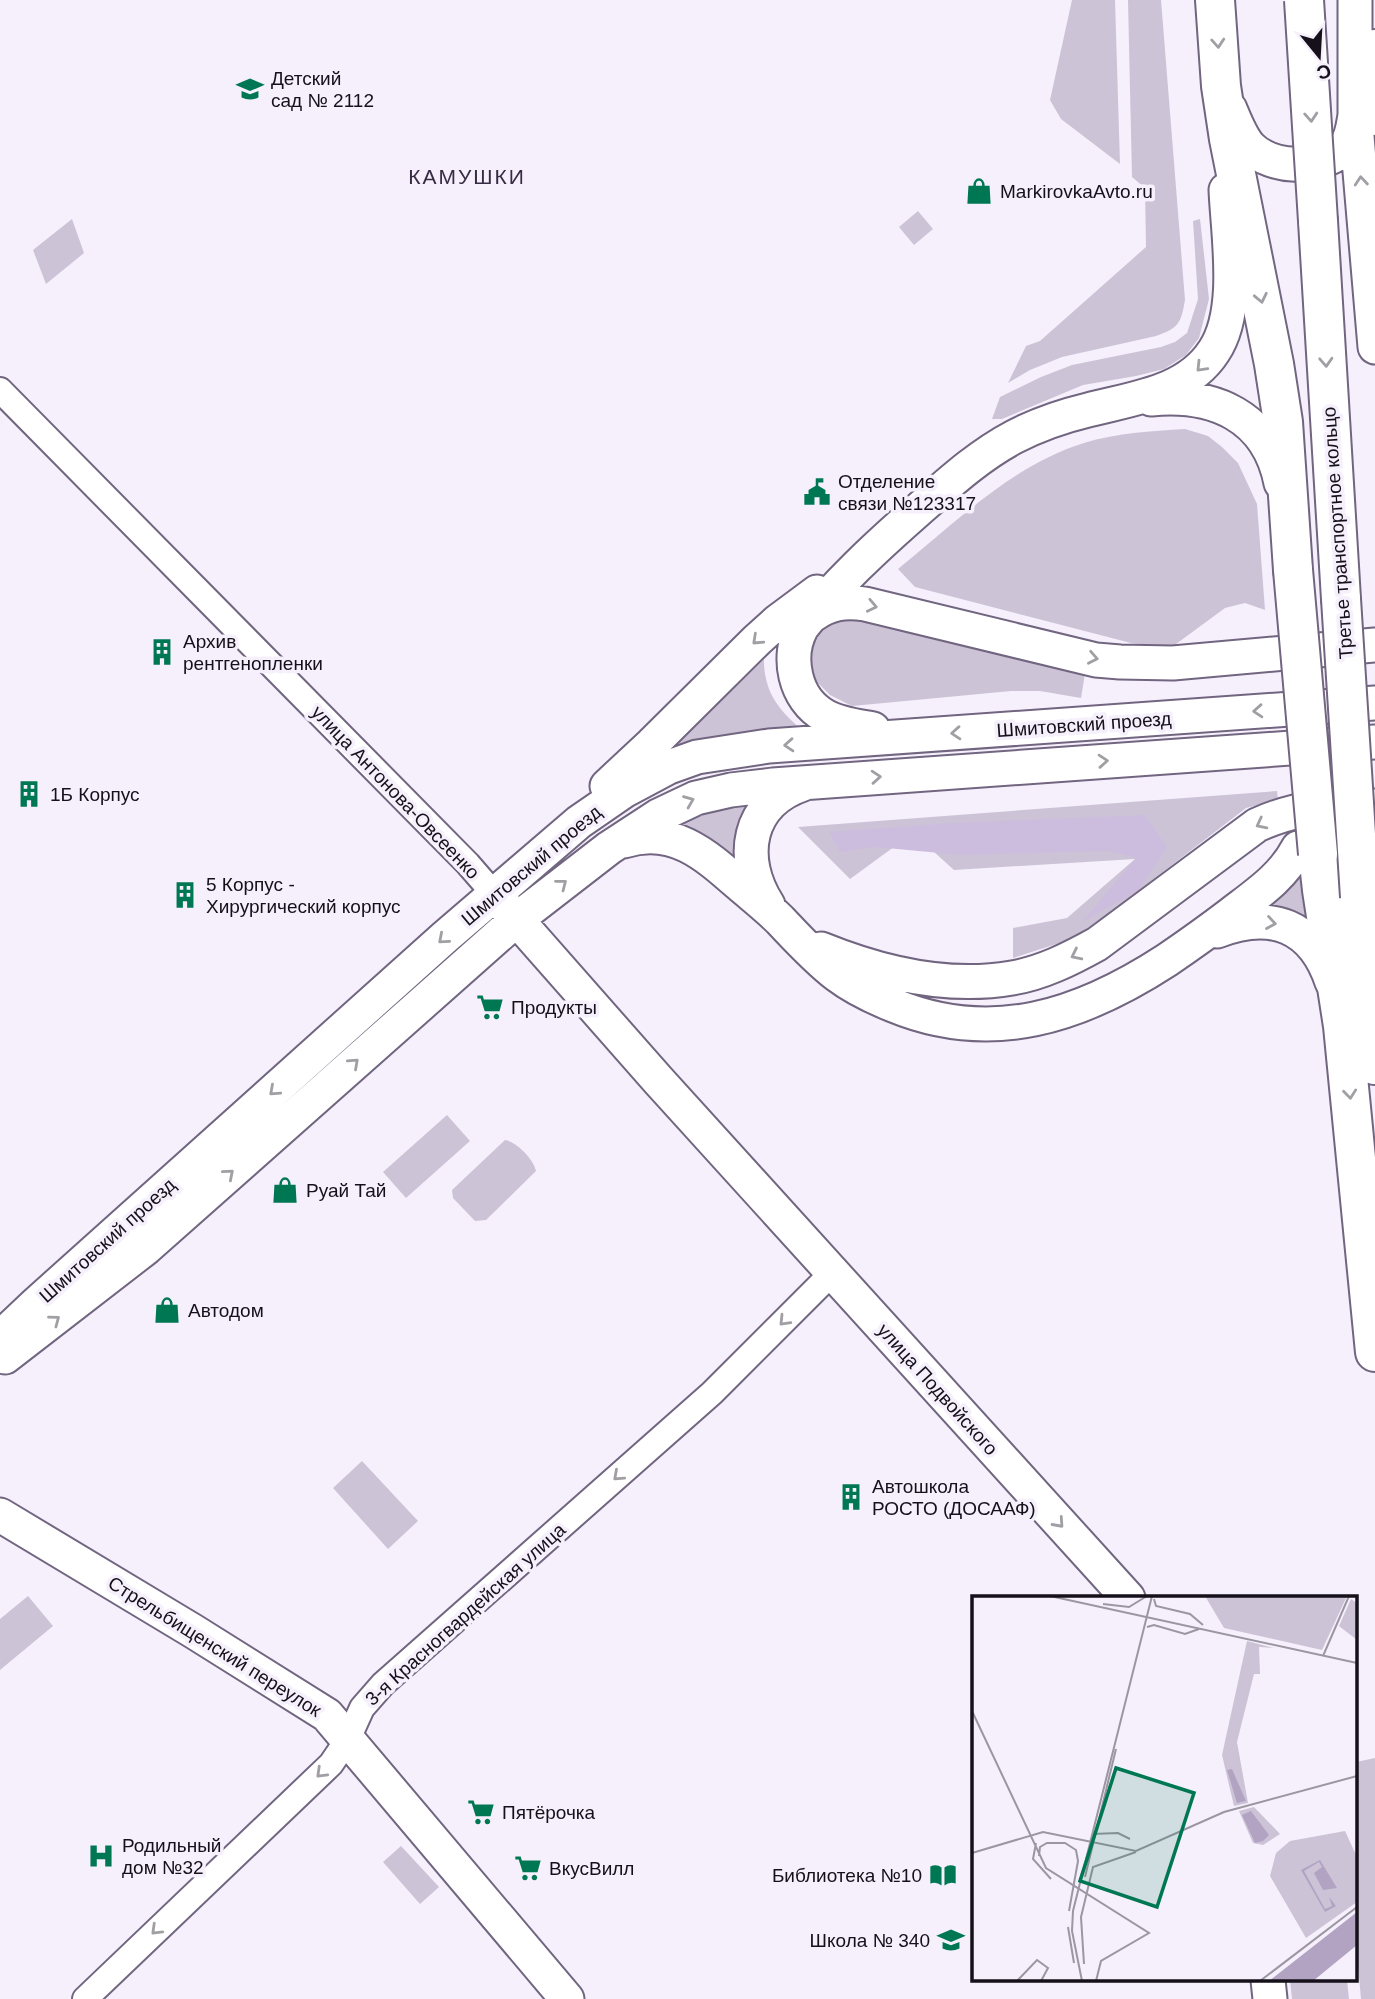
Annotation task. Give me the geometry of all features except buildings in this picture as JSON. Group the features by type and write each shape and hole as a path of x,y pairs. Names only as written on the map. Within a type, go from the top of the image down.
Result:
{"main road":[{"path":"906,736 840,722 825,716 807,701 797,678 794,654 798,634 808,619 869,554 951,481 995,448 1038,426 1170,388 1195,373 1216,348 1229,307 1230,280 1215,0"},
{"name":"Третье транспортное кольцо","path":"1304,0 1360,897 1375,1065"},
{"path":"1355,0 1365,114 1375,347"},
{"path":"1221,86 1238,128 1250,148 1267,158 1306,165 1342,150 1365,114 1375,49"},
{"path":"1221,86 1237,185 1280,394 1293,570 1308,851 1322,890 1343,1026 1375,1352"},
{"path":"1107,405 1186,398 1208,402 1225,409 1255,429 1274,456 1279,474 1293,570"},
{"path":"495,894 757,640 778,621 869,554"},
{"path":"808,619 829,605 854,602 1096,660 1137,663 1173,663 1375,645"},
{"name":"Шмитовский проезд","path":"0,1338 565,833 605,803 669,767 697,757 744,749 1375,703"},
{"name":"Шмитовский проезд","path":"0,1361 146,1248 516,920 609,848 658,816 696,798 749,788 808,782 1375,742"},
{"path":"808,782 783,793 758,818 751,846 754,873 765,901 783,924 837,976 870,995 911,1013 937,1019 987,1025 1031,1021 1087,1004 1124,987 1184,948 1308,851"},
{"path":"609,848 625,840 645,836 680,842 711,859 801,939 827,952 904,975 989,981 1013,978 1055,965 1097,944 1257,825 1303,809 1375,806"},
{"name":"улица Антонова-Овсеенко","path":"495,894 832,1273"},
{"path":"1184,948 1218,930 1244,922 1272,922 1287,926 1300,933 1319,953 1331,978 1343,1026"},
{"name":"улица Подвойского","path":"832,1273 1126,1596"},
{"name":"Стрельбищенский переулок","path":"0,1515 327,1715 567,1999"}],"street":[{"name":"улица Антонова-Овсеенко","path":"0,390 495,894"},
{"name":"3-я Красногвардейская улица","path":"85,1999 331,1764 348,1739 362,1708 383,1684 712,1393 832,1273"}],"shaded area":[{"path":"1072,0 1115,0 1120,164 1061,119 1050,100"},
{"path":"1128,0 1161,0 1185,300 1182,314 1178,324 1164,333 1062,357 1030,370 1008,383 1026,346 1040,341 1146,247 1145,188 1132,177"},
{"path":"918,211 933,229 914,245 899,227"},
{"path":"72,219 84,253 46,284 33,250"},
{"path":"1200,219 1209,299 1199,338 1186,355 1164,369 1083,385 1002,419 992,419 1000,397 1041,377 1072,365 1161,347 1175,342 1187,333 1198,299 1193,221"},
{"path":"1185,429 1208,436 1238,463 1257,504 1265,610 1245,603 1225,608 1172,647 1131,643 915,587 898,569 985,497 1009,480 1058,453 1108,437"},
{"path":"839,616 864,616 1086,667 1081,698 1040,691 1011,691 852,706 830,695 814,679 807,658 820,624"},
{"path":"764,648 765,674 771,694 802,730 735,734 669,748"},
{"path":"1277,791 1278,800 1246,808 1072,939 1013,958 1013,928 1067,918 1135,859 954,870 913,833 850,879 798,827"},
{"path":"766,800 743,882 660,832 712,810"},
{"path":"1145,815 1167,847 1138,891 1082,922 1136,858 1110,851 961,855 876,847 840,852 829,832 952,823"},
{"path":"1307,857 1321,942 1259,908"},
{"path":"447,1115 470,1141 406,1198 383,1172"},
{"path":"505,1140 524,1152 536,1171 486,1220 475,1221 453,1198 452,1190"},
{"path":"362,1461 418,1521 388,1549 333,1488"},
{"path":"28,1596 53,1626 0,1670 0,1619"},
{"path":"1375,1758 1375,1999 1361,1999 1358,1965 1358,1762"},
{"path":"401,1846 439,1887 420,1904 383,1862"},
{"path":"1290,1982 1347,1982 1349,1999 1292,1999"}],"place":[{"name":"Детский сад № 2112","path":"250,89"},
{"name":"MarkirovkaAvto.ru","path":"979,191"},
{"name":"Отделение связи №123317","path":"817,492"},
{"name":"Архив рентгенопленки","path":"162,652"},
{"name":"1Б Корпус","path":"29,794"},
{"name":"5 Корпус - Хирургический корпус","path":"185,895"},
{"name":"Продукты","path":"490,1007"},
{"name":"Руай Тай","path":"285,1190"},
{"name":"Автодом","path":"167,1310"},
{"name":"Автошкола РОСТО (ДОСААФ)","path":"851,1497"},
{"name":"Пятёрочка","path":"481,1812"},
{"name":"Родильный дом №32","path":"101,1856"},
{"name":"ВкусВилл","path":"528,1868"},
{"name":"Библиотека №10","path":"943,1875"},
{"name":"Школа № 340","path":"951,1940"}],"district":[{"name":"КАМУШКИ","path":"467,177"}]}
